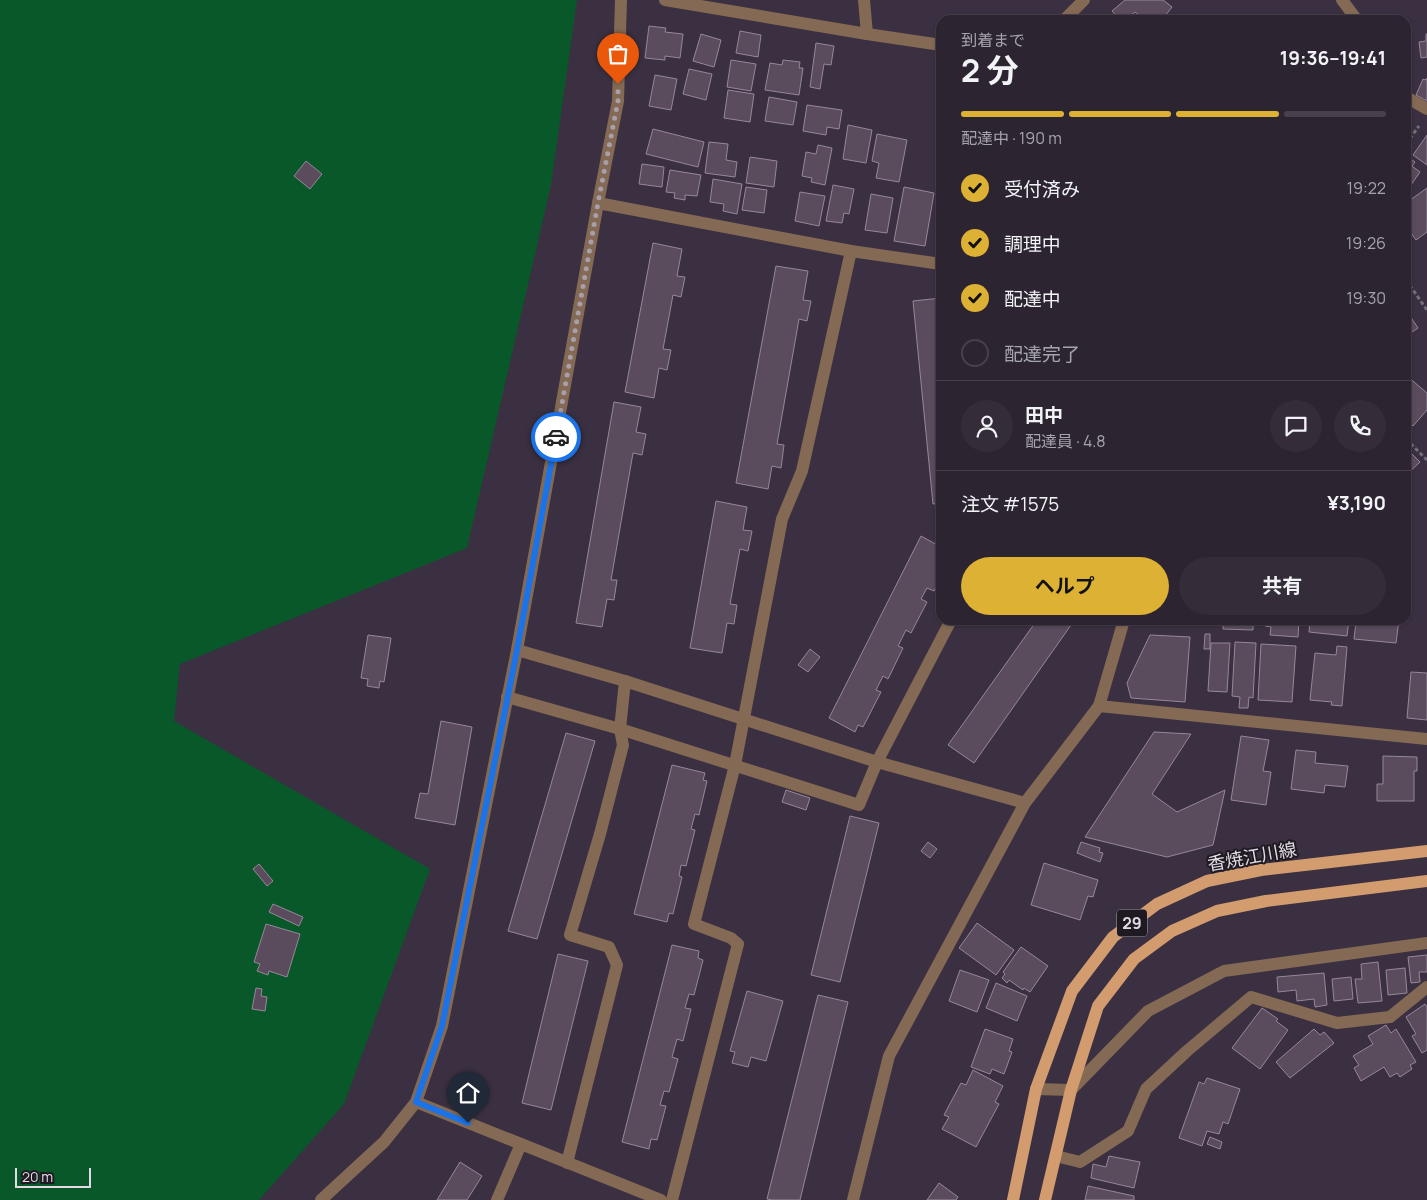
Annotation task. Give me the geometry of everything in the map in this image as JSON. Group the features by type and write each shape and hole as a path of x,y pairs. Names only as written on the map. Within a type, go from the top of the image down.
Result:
{"main road":[{"name":"香焼江川線","path":"1013,1200 1036,1089 1072,991 1113,937 1157,904 1208,881 1252,872 1427,851"},
{"name":"29","path":"1046,1200 1070,1090 1098,1006 1134,959 1172,930 1217,910 1266,901 1427,881"}],"street":[{"path":"321,1200 384,1142 416,1102 442,1026 517,650 618,101 621,0"},
{"path":"664,0 730,6 866,34 936,45"},
{"path":"864,0 866,34"},
{"path":"1069,15 1084,0"},
{"path":"1342,0 1353,15"},
{"path":"1411,100 1427,109"},
{"path":"598,203 851,251 936,263"},
{"path":"672,1200 738,944 731,938 694,924 735,765 782,519 802,471 851,251"},
{"path":"507,697 620,729 859,805 876,762 947,625"},
{"path":"853,1200 889,1056 1025,803 1099,706 1123,625"},
{"path":"517,650 624,681 876,762 1025,803"},
{"path":"567,1163 617,965 609,947 570,935 600,834 623,745 620,729 624,681"},
{"path":"1099,706 1427,739"},
{"path":"1036,1089 1070,1090 1148,1011 1224,971 1427,943"},
{"path":"1056,1156 1080,1162 1128,1131 1146,1089 1251,996 1337,1023 1390,1017 1427,986"},
{"path":"416,1102 567,1163 636,1196 660,1200"},
{"path":"497,1200 521,1144"}],"path":[{"path":"1411,137 1422,122"},
{"path":"1411,287 1427,310"},
{"path":"1411,444 1427,460"}],"green space":[{"path":"0,0 577,0 551,185 467,548 180,664 174,721 430,869 344,1104 259,1200 0,1200"}],"building":[{"path":"1125,0 1163,0 1172,7 1166,15 1139,15 1135,12 1132,15 1116,15 1112,11"},
{"path":"649,26 666,28 665,32 683,34 680,58 665,56 665,60 645,58"},
{"path":"740,31 761,35 758,57 736,53"},
{"path":"701,34 721,40 714,67 693,61"},
{"path":"1426,34 1427,57 1421,58 1419,42 1426,41"},
{"path":"816,43 834,46 831,65 824,64 820,89 810,87"},
{"path":"731,60 756,64 751,91 727,87"},
{"path":"783,60 800,62 799,68 803,68 799,95 765,90 770,63 782,65"},
{"path":"689,69 712,74 706,100 683,94"},
{"path":"655,75 677,79 671,110 649,106"},
{"path":"1427,78 1427,101 1416,95 1423,79 1426,80"},
{"path":"728,90 754,94 750,122 724,118"},
{"path":"769,97 797,102 793,125 765,121"},
{"path":"807,105 842,110 839,129 827,127 826,135 803,131"},
{"path":"848,125 872,130 866,163 843,159"},
{"path":"653,129 704,142 698,167 646,154"},
{"path":"877,134 907,140 899,182 876,178 879,163 872,161"},
{"path":"1427,135 1427,165 1413,155"},
{"path":"709,142 728,144 726,160 737,162 735,177 705,173"},
{"path":"818,145 832,148 825,185 811,182 812,178 802,176 806,152 816,154"},
{"path":"750,157 777,161 774,187 746,183"},
{"path":"1411,159 1415,162 1412,166 1420,172 1411,185"},
{"path":"306,161 322,174 310,189 294,176"},
{"path":"642,164 664,167 662,187 639,184"},
{"path":"670,170 701,175 697,196 685,195 685,200 674,198 675,193 666,192"},
{"path":"713,179 742,184 737,214 723,211 724,204 710,202"},
{"path":"833,185 854,189 849,214 844,213 842,223 826,221"},
{"path":"746,187 767,190 764,213 742,210"},
{"path":"904,187 934,193 925,246 894,241"},
{"path":"1427,188 1427,232 1416,240 1411,233 1411,199"},
{"path":"800,192 825,196 819,226 795,221"},
{"path":"871,194 893,198 887,233 865,230"},
{"path":"653,243 682,249 677,276 685,277 681,297 673,295 663,349 671,350 667,370 659,368 654,398 625,392"},
{"path":"776,266 808,271 803,300 811,301 807,321 799,319 777,444 784,445 781,468 772,466 768,489 736,483"},
{"path":"936,299 936,504 933,504 913,301"},
{"path":"1411,318 1418,328 1411,333"},
{"path":"1411,379 1427,393 1427,410 1413,426 1411,424"},
{"path":"614,402 641,407 636,432 646,434 642,455 633,453 611,580 617,580 614,600 607,599 602,627 576,623"},
{"path":"1411,453 1420,462 1411,470"},
{"path":"716,501 747,507 743,530 752,531 748,551 740,549 730,604 737,605 734,624 727,623 722,653 690,648"},
{"path":"921,536 936,544 936,587 934,591 927,588 921,599 927,602 911,633 906,630 898,646 903,648 888,679 883,676 876,690 881,692 863,727 858,725 855,732 829,718"},
{"path":"1033,625 1071,625 974,763 948,745"},
{"path":"1223,625 1253,625 1253,630 1223,629"},
{"path":"1299,625 1298,637 1270,635 1271,627 1265,626"},
{"path":"1310,625 1348,625 1347,636 1309,632"},
{"path":"1356,625 1398,625 1396,643 1354,639"},
{"path":"1205,634 1210,634 1210,649 1204,649"},
{"path":"368,635 391,638 384,682 380,681 379,688 367,686 368,679 361,678"},
{"path":"1150,635 1190,637 1185,702 1131,698 1127,683"},
{"path":"1235,642 1256,643 1253,698 1249,697 1248,708 1239,708 1240,697 1232,696"},
{"path":"1211,643 1230,643 1227,692 1208,691"},
{"path":"1261,644 1296,646 1292,702 1258,700"},
{"path":"1337,646 1347,647 1342,706 1331,705 1332,702 1310,700 1315,653 1336,655"},
{"path":"810,649 820,657 808,672 798,665"},
{"path":"1411,672 1427,673 1427,720 1407,718"},
{"path":"441,721 472,727 455,825 415,818 420,793 428,794"},
{"path":"1154,732 1191,734 1152,794 1177,812 1225,790 1213,845 1167,857 1085,837"},
{"path":"566,733 595,741 537,939 508,931"},
{"path":"1241,736 1269,740 1263,771 1271,772 1266,805 1231,800"},
{"path":"1296,750 1316,752 1315,763 1348,766 1345,787 1325,785 1324,793 1291,789"},
{"path":"1383,756 1417,757 1417,771 1414,771 1414,801 1377,801 1377,784 1383,784"},
{"path":"672,765 705,773 703,780 707,781 699,815 695,814 691,829 695,830 686,866 681,865 679,876 682,877 673,914 669,913 667,922 634,914"},
{"path":"786,790 810,798 806,810 782,802"},
{"path":"850,816 879,823 840,982 811,975"},
{"path":"928,842 937,849 930,858 921,851"},
{"path":"1081,842 1100,848 1099,852 1103,853 1100,862 1077,853"},
{"path":"1044,863 1098,880 1093,897 1088,896 1080,920 1031,905"},
{"path":"259,864 273,881 267,886 253,869"},
{"path":"273,904 303,917 299,926 269,912"},
{"path":"977,923 1014,950 996,975 959,948"},
{"path":"266,924 300,934 287,977 269,971 268,975 257,971 260,964 254,962"},
{"path":"672,945 699,951 698,958 703,960 694,995 689,994 685,1008 691,1009 683,1041 677,1039 672,1057 678,1059 669,1092 664,1091 660,1105 666,1106 657,1140 651,1139 649,1149 622,1142"},
{"path":"1021,947 1048,966 1030,992 1024,988 1023,990 1009,980 1007,983 1002,978 1005,974 1003,972"},
{"path":"558,954 588,961 551,1110 522,1103"},
{"path":"1427,955 1427,972 1419,972 1420,982 1411,983 1408,957"},
{"path":"1378,962 1382,1001 1358,1003 1355,979 1362,979 1361,964"},
{"path":"1405,968 1407,993 1388,995 1386,970"},
{"path":"960,970 989,980 977,1012 949,1001"},
{"path":"1324,973 1327,1005 1315,1007 1314,999 1297,1001 1296,990 1278,992 1277,977"},
{"path":"1351,977 1353,999 1334,1001 1332,979"},
{"path":"996,983 1027,996 1017,1021 986,1008"},
{"path":"256,988 262,989 261,996 267,997 265,1011 252,1009"},
{"path":"747,991 783,1001 766,1061 751,1057 748,1067 732,1063 735,1052 730,1051"},
{"path":"818,995 848,1002 800,1200 767,1199"},
{"path":"1425,1004 1427,1007 1427,1050 1422,1053 1412,1036 1416,1034 1406,1017"},
{"path":"1262,1008 1278,1019 1276,1021 1288,1030 1260,1069 1232,1048"},
{"path":"1386,1025 1391,1033 1396,1029 1416,1062 1410,1065 1412,1069 1400,1077 1397,1073 1390,1077 1384,1067 1361,1081 1354,1068 1359,1065 1353,1056 1373,1044 1368,1036"},
{"path":"985,1029 1013,1039 1009,1051 1012,1052 1004,1074 992,1069 990,1074 971,1067"},
{"path":"1314,1029 1320,1035 1324,1032 1334,1043 1290,1078 1276,1062"},
{"path":"973,1070 1003,1086 995,1102 999,1104 976,1147 942,1129 949,1117 944,1115 961,1083 966,1085"},
{"path":"1207,1078 1240,1089 1228,1124 1223,1122 1219,1134 1207,1131 1202,1146 1179,1138 1199,1082 1204,1084"},
{"path":"1210,1137 1222,1142 1220,1149 1207,1144"},
{"path":"1109,1156 1140,1162 1134,1188 1091,1178 1093,1164 1106,1167"},
{"path":"460,1162 482,1176 467,1200 437,1200"},
{"path":"939,1183 958,1197 956,1200 927,1200"},
{"path":"1088,1186 1134,1196 1134,1200 1085,1200"}],"way so far":[{"path":"556,437 618,101 618,84"}],"route":[{"path":"468,1123 416,1102 442,1026 517,650 556,437"}]}
